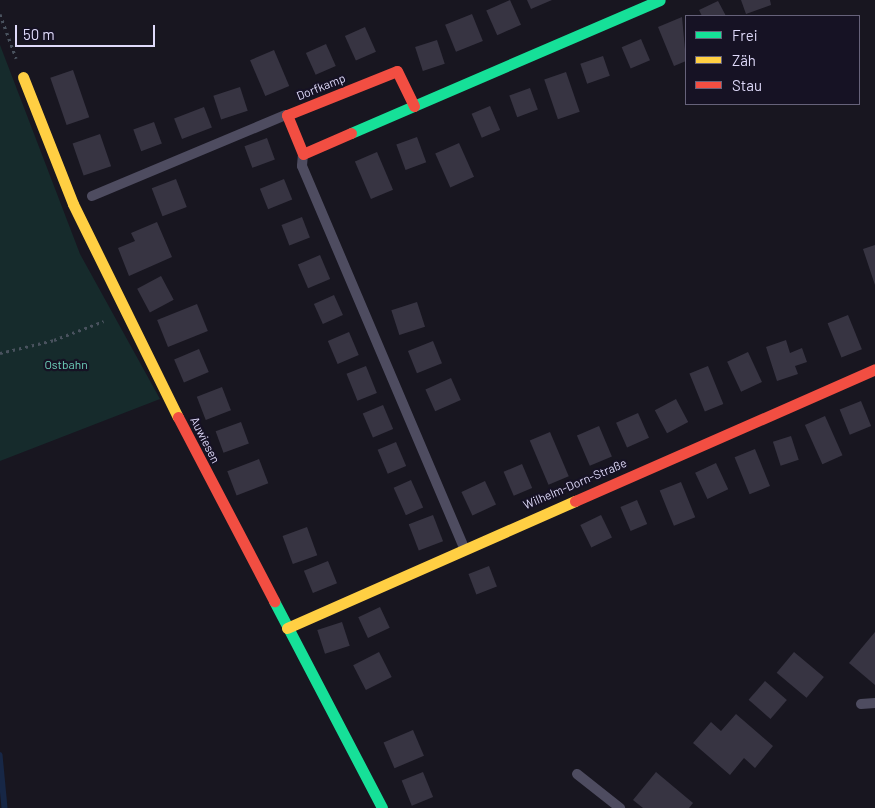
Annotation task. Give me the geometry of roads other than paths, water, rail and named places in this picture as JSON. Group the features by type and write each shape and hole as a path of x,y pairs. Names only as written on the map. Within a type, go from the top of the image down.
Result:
{"street":[{"path":"303,154 660,0"},
{"name":"Dorfkamp","path":"303,154 287,115 397,71 414,106"},
{"name":"Auwiesen","path":"23,77 73,204 124,313 382,808"},
{"name":"Wilhelm-Dorn-Straße","path":"287,628 464,548 875,369"}],"lane":[{"path":"92,196 287,115"},
{"path":"303,154 302,166 464,548"},
{"path":"862,704 875,703"},
{"path":"577,774 620,808"}],"waterway":[{"path":"0,755 5,808"}],"park label":[{"name":"Ostbahn","path":"66,365"}]}
